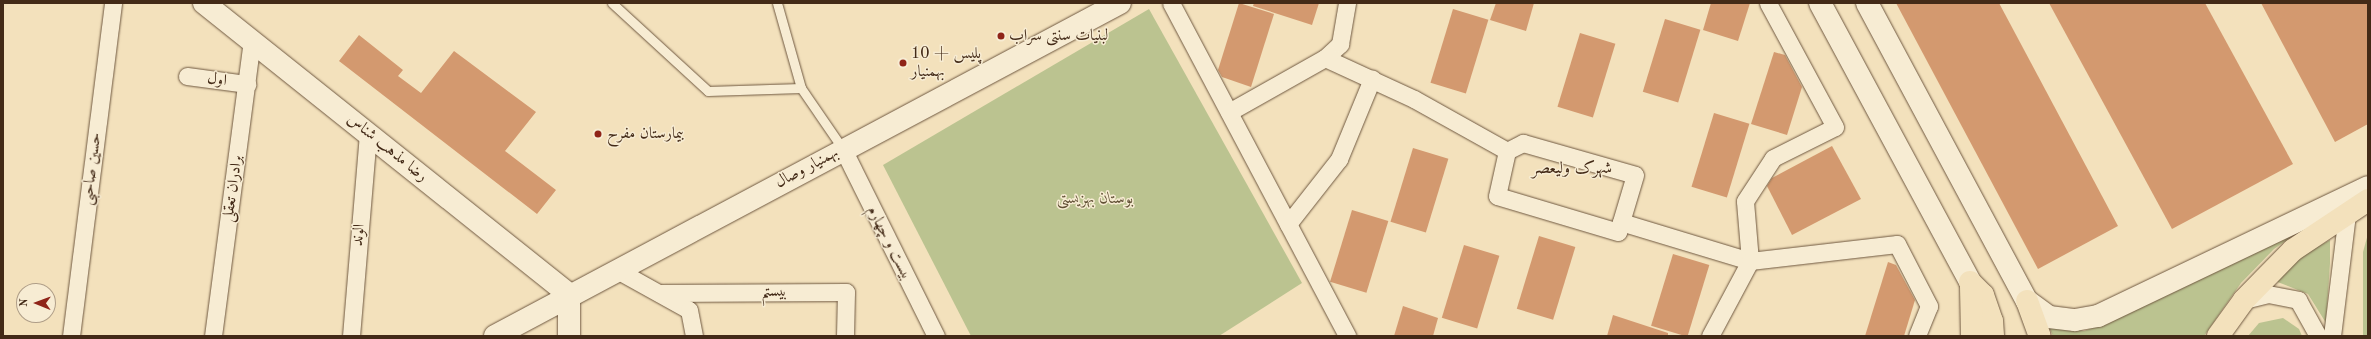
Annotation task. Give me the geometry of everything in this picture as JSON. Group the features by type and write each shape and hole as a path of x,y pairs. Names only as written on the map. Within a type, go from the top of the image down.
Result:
{"main road":[{"path":"2218,336 2244,300 2293,250 2368,200"},
{"path":"1970,282 1974,300 1972,336"},
{"path":"1970,282 1983,295 1992,321 1993,336"},
{"path":"2027,301 2040,336"}],"street":[{"name":"حسین صاحبی","path":"71,336 113,3"},
{"name":"رضا مذهب شناس","path":"204,3 569,294"},
{"name":"بهمنیار وصال","path":"495,336 569,294 1120,3"},
{"path":"1171,3 1347,336"},
{"path":"1229,112 1325,58 1340,44 1347,3"},
{"path":"1710,336 1750,261 1745,201 1773,158 1835,128 1768,3"},
{"path":"1820,3 1970,282"},
{"path":"1867,3 2027,301 2049,317 2062,320 2098,316 2368,187"},
{"name":"برادران تعقلی","path":"213,336 252,41"},
{"path":"1325,58 1372,79 1507,152"},
{"name":"اول","path":"187,76 247,84"},
{"path":"1288,224 1339,159 1372,79"},
{"name":"الوند","path":"351,336 368,133"},
{"path":"1523,142 1635,175 1618,232 1497,196 1507,152 1523,142"},
{"name":"بیست و چهارم","path":"843,149 936,336"},
{"path":"2332,336 2347,214"},
{"path":"1621,222 1750,261 1897,244 1929,306 1917,336"},
{"path":"617,270 689,310 694,336"},
{"name":"بیستم","path":"659,293 846,292 845,336"},
{"path":"569,294 570,336"},
{"path":"2244,300 2268,294 2298,300 2318,336"}],"lane":[{"path":"612,3 708,91 801,88"},
{"path":"777,3 801,88 843,149"}],"green space":[{"name":"بوستان بهزیستی","path":"1149,9 1302,283 1219,336 971,336 883,165"},
{"path":"2320,217 2274,249 2241,283 2204,336 2053,336 2048,325 2084,331 2108,322"},
{"path":"2368,234 2368,336 2363,336 2363,252"},
{"path":"2330,240 2326,323 2308,294 2275,281 2304,254"},
{"path":"2283,318 2299,329 2302,336 2248,336 2259,323"}],"building":[{"path":"1239,3 1274,14 1251,87 1222,77 1218,70"},
{"path":"1254,3 1319,3 1312,25 1253,6"},
{"path":"1496,3 1534,3 1526,31 1490,20"},
{"path":"1711,3 1750,3 1738,41 1703,30"},
{"path":"1896,3 1999,3 2118,226 2038,269"},
{"path":"2049,3 2205,3 2293,164 2172,229"},
{"path":"2261,3 2368,3 2368,124 2335,142"},
{"path":"1453,9 1488,20 1466,93 1430,83"},
{"path":"1665,19 1700,30 1678,102 1643,92"},
{"path":"1580,33 1615,44 1593,117 1557,107"},
{"path":"359,35 403,70 398,76 421,93 454,51 536,112 505,151 556,190 537,214 339,61"},
{"path":"1774,52 1785,55 1802,87 1787,135 1751,124"},
{"path":"1714,113 1749,124 1727,197 1691,187"},
{"path":"1832,146 1861,199 1792,235 1767,186 1772,178"},
{"path":"1413,148 1448,159 1426,232 1390,222"},
{"path":"1352,210 1388,221 1366,293 1330,282"},
{"path":"1539,236 1575,247 1553,320 1517,309"},
{"path":"1464,245 1499,256 1477,328 1442,318"},
{"path":"1673,254 1709,265 1688,336 1651,326"},
{"path":"1888,262 1896,265 1915,300 1904,336 1865,336"},
{"path":"1403,306 1438,318 1433,336 1394,336"},
{"path":"1613,315 1668,333 1668,336 1607,336"}],"place":[{"name":"لبنیات سنتی سراب","path":"1001,36"},
{"name":"پلیس + 10 بهمنیار","path":"903,63"},
{"name":"بیمارستان مفرح","path":"598,134"}],"district":[{"name":"شهرک ولیعصر","path":"1572,169"}]}
